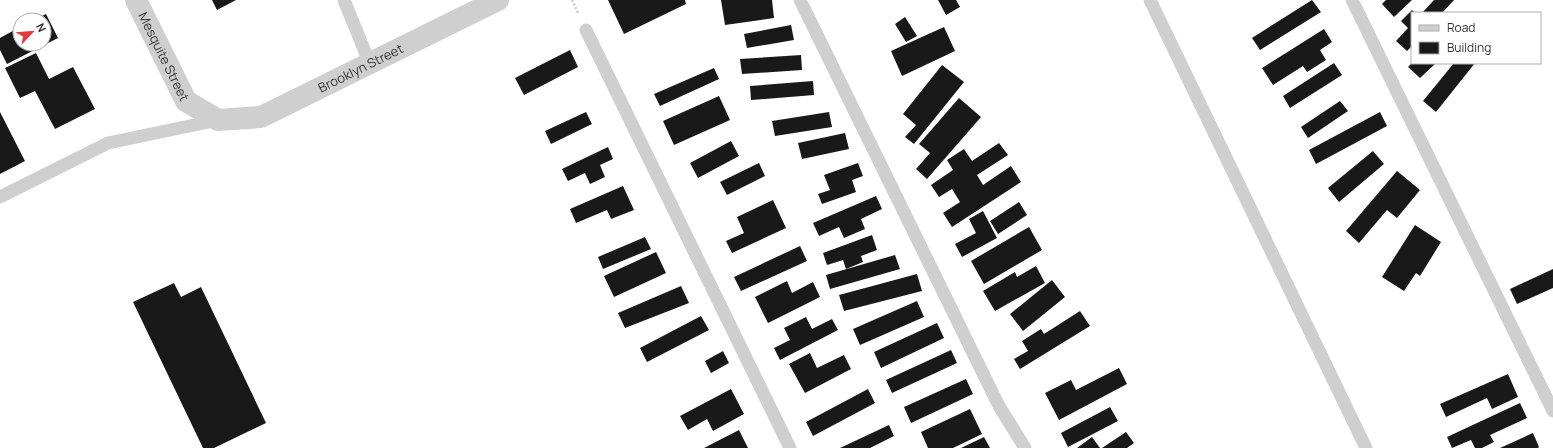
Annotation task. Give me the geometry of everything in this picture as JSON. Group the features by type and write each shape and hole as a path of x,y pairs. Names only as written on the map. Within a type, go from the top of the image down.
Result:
{"street":[{"name":"Mesquite Street","path":"136,0 186,100 218,120"},
{"name":"Brooklyn Street","path":"218,120 261,117 498,0"}],"lane":[{"path":"344,0 370,64"},
{"path":"800,0 999,406 1025,448"},
{"path":"1150,0 1366,448"},
{"path":"1352,0 1553,411"},
{"path":"586,30 790,448"},
{"path":"0,198 108,143 218,120"}],"building":[{"path":"212,0 236,0 217,10"},
{"path":"608,0 685,0 686,4 624,34"},
{"path":"721,0 772,0 774,18 725,25"},
{"path":"938,0 956,0 960,7 946,15"},
{"path":"1312,0 1321,12 1260,50 1252,38"},
{"path":"1386,0 1412,0 1394,17 1382,4"},
{"path":"1434,0 1454,0 1443,12 1423,12"},
{"path":"1412,10 1414,12 1411,12 1411,47 1407,51 1396,41 1408,28 1401,21"},
{"path":"905,17 917,36 906,42 895,24"},
{"path":"791,25 794,40 747,48 744,34"},
{"path":"52,26 58,38 52,41"},
{"path":"944,27 955,51 902,76 891,51"},
{"path":"1324,29 1332,42 1320,50 1326,60 1307,72 1303,66 1273,85 1262,68"},
{"path":"12,31 12,52 31,52 7,64 0,50 0,38"},
{"path":"570,50 578,67 524,95 515,78"},
{"path":"36,53 49,79 73,67 95,109 55,129 35,91 20,98 5,68"},
{"path":"801,55 802,70 742,74 740,59"},
{"path":"1334,63 1342,75 1290,108 1283,96"},
{"path":"1411,64 1435,64 1420,78 1408,67"},
{"path":"1453,64 1474,64 1436,112 1423,101"},
{"path":"942,65 964,82 914,144 905,137 916,125 903,114"},
{"path":"714,68 719,79 660,106 654,94"},
{"path":"813,81 814,95 751,100 750,86"},
{"path":"719,96 730,120 674,145 663,121"},
{"path":"959,98 981,117 927,179 916,169 930,153 919,144"},
{"path":"1340,101 1348,111 1308,138 1301,127"},
{"path":"0,112 25,161 0,174"},
{"path":"586,112 592,124 551,144 545,131"},
{"path":"829,112 832,127 775,136 772,121"},
{"path":"1380,112 1387,126 1316,164 1309,150"},
{"path":"845,133 849,149 802,159 798,143"},
{"path":"731,141 739,156 698,178 690,163"},
{"path":"999,143 1008,155 977,175 983,185 1011,166 1021,182 952,227 943,213 960,202 952,189 939,197 931,185 953,170 947,160 964,149 972,161"},
{"path":"608,147 613,159 600,165 605,177 590,184 585,173 568,181 562,169"},
{"path":"1373,151 1384,164 1339,202 1328,188"},
{"path":"759,163 765,176 727,195 720,182"},
{"path":"858,163 863,176 852,180 856,192 822,204 818,194 830,190 824,175"},
{"path":"1397,171 1420,190 1397,218 1387,210 1359,243 1346,231"},
{"path":"623,186 634,210 611,219 607,210 576,223 570,209"},
{"path":"876,196 882,209 861,219 865,229 844,238 839,227 819,236 813,223"},
{"path":"773,200 786,228 732,253 726,241 744,233 737,217"},
{"path":"1019,202 1027,215 998,234 990,221"},
{"path":"983,211 997,238 962,257 955,244 976,233 969,219"},
{"path":"1415,225 1441,242 1420,276 1416,273 1404,291 1382,277"},
{"path":"1029,227 1042,250 984,284 971,261"},
{"path":"872,235 877,250 861,256 863,262 846,269 843,260 827,265 823,253"},
{"path":"645,237 651,249 603,269 598,257"},
{"path":"800,246 807,261 741,291 734,277"},
{"path":"656,252 666,273 614,297 604,276"},
{"path":"895,255 900,269 830,289 826,275"},
{"path":"1036,266 1045,283 995,311 983,291 1015,272 1017,277"},
{"path":"1553,269 1553,288 1517,304 1510,289"},
{"path":"917,274 922,291 844,311 839,295"},
{"path":"1052,280 1065,297 1023,331 1010,314"},
{"path":"787,281 792,293 813,282 820,297 768,323 755,297"},
{"path":"174,283 181,297 201,287 266,423 214,448 203,448 133,302"},
{"path":"681,286 689,303 625,328 618,313"},
{"path":"917,301 924,317 860,345 853,329"},
{"path":"1080,311 1090,326 1020,369 1014,359 1028,351 1022,341 1041,329 1044,334"},
{"path":"701,316 709,330 647,362 640,348"},
{"path":"806,317 812,329 832,319 838,330 780,360 774,348 790,340 784,328"},
{"path":"937,323 944,338 881,368 874,352"},
{"path":"951,350 957,363 892,393 886,380"},
{"path":"723,351 729,363 711,373 705,361"},
{"path":"810,353 817,368 844,355 851,369 805,393 789,364"},
{"path":"1119,368 1127,384 1059,420 1045,393 1071,380 1076,390"},
{"path":"1508,374 1518,397 1492,409 1487,398 1446,417 1440,404"},
{"path":"966,379 973,394 911,423 904,407"},
{"path":"731,389 744,414 713,431 707,419 688,430 680,416"},
{"path":"868,389 875,403 813,436 806,422"},
{"path":"1520,403 1527,418 1490,435 1494,442 1482,448 1475,448 1471,440 1452,448 1447,437"},
{"path":"1110,407 1118,421 1068,447 1061,433"},
{"path":"970,409 982,434 953,448 928,448 921,432"},
{"path":"889,425 894,436 870,448 840,448"},
{"path":"739,430 748,448 704,448"},
{"path":"1126,432 1134,443 1127,448 1102,448"},
{"path":"1533,433 1539,447 1538,448 1500,448"},
{"path":"984,437 990,448 961,448"},
{"path":"1092,437 1100,448 1077,448"}]}
